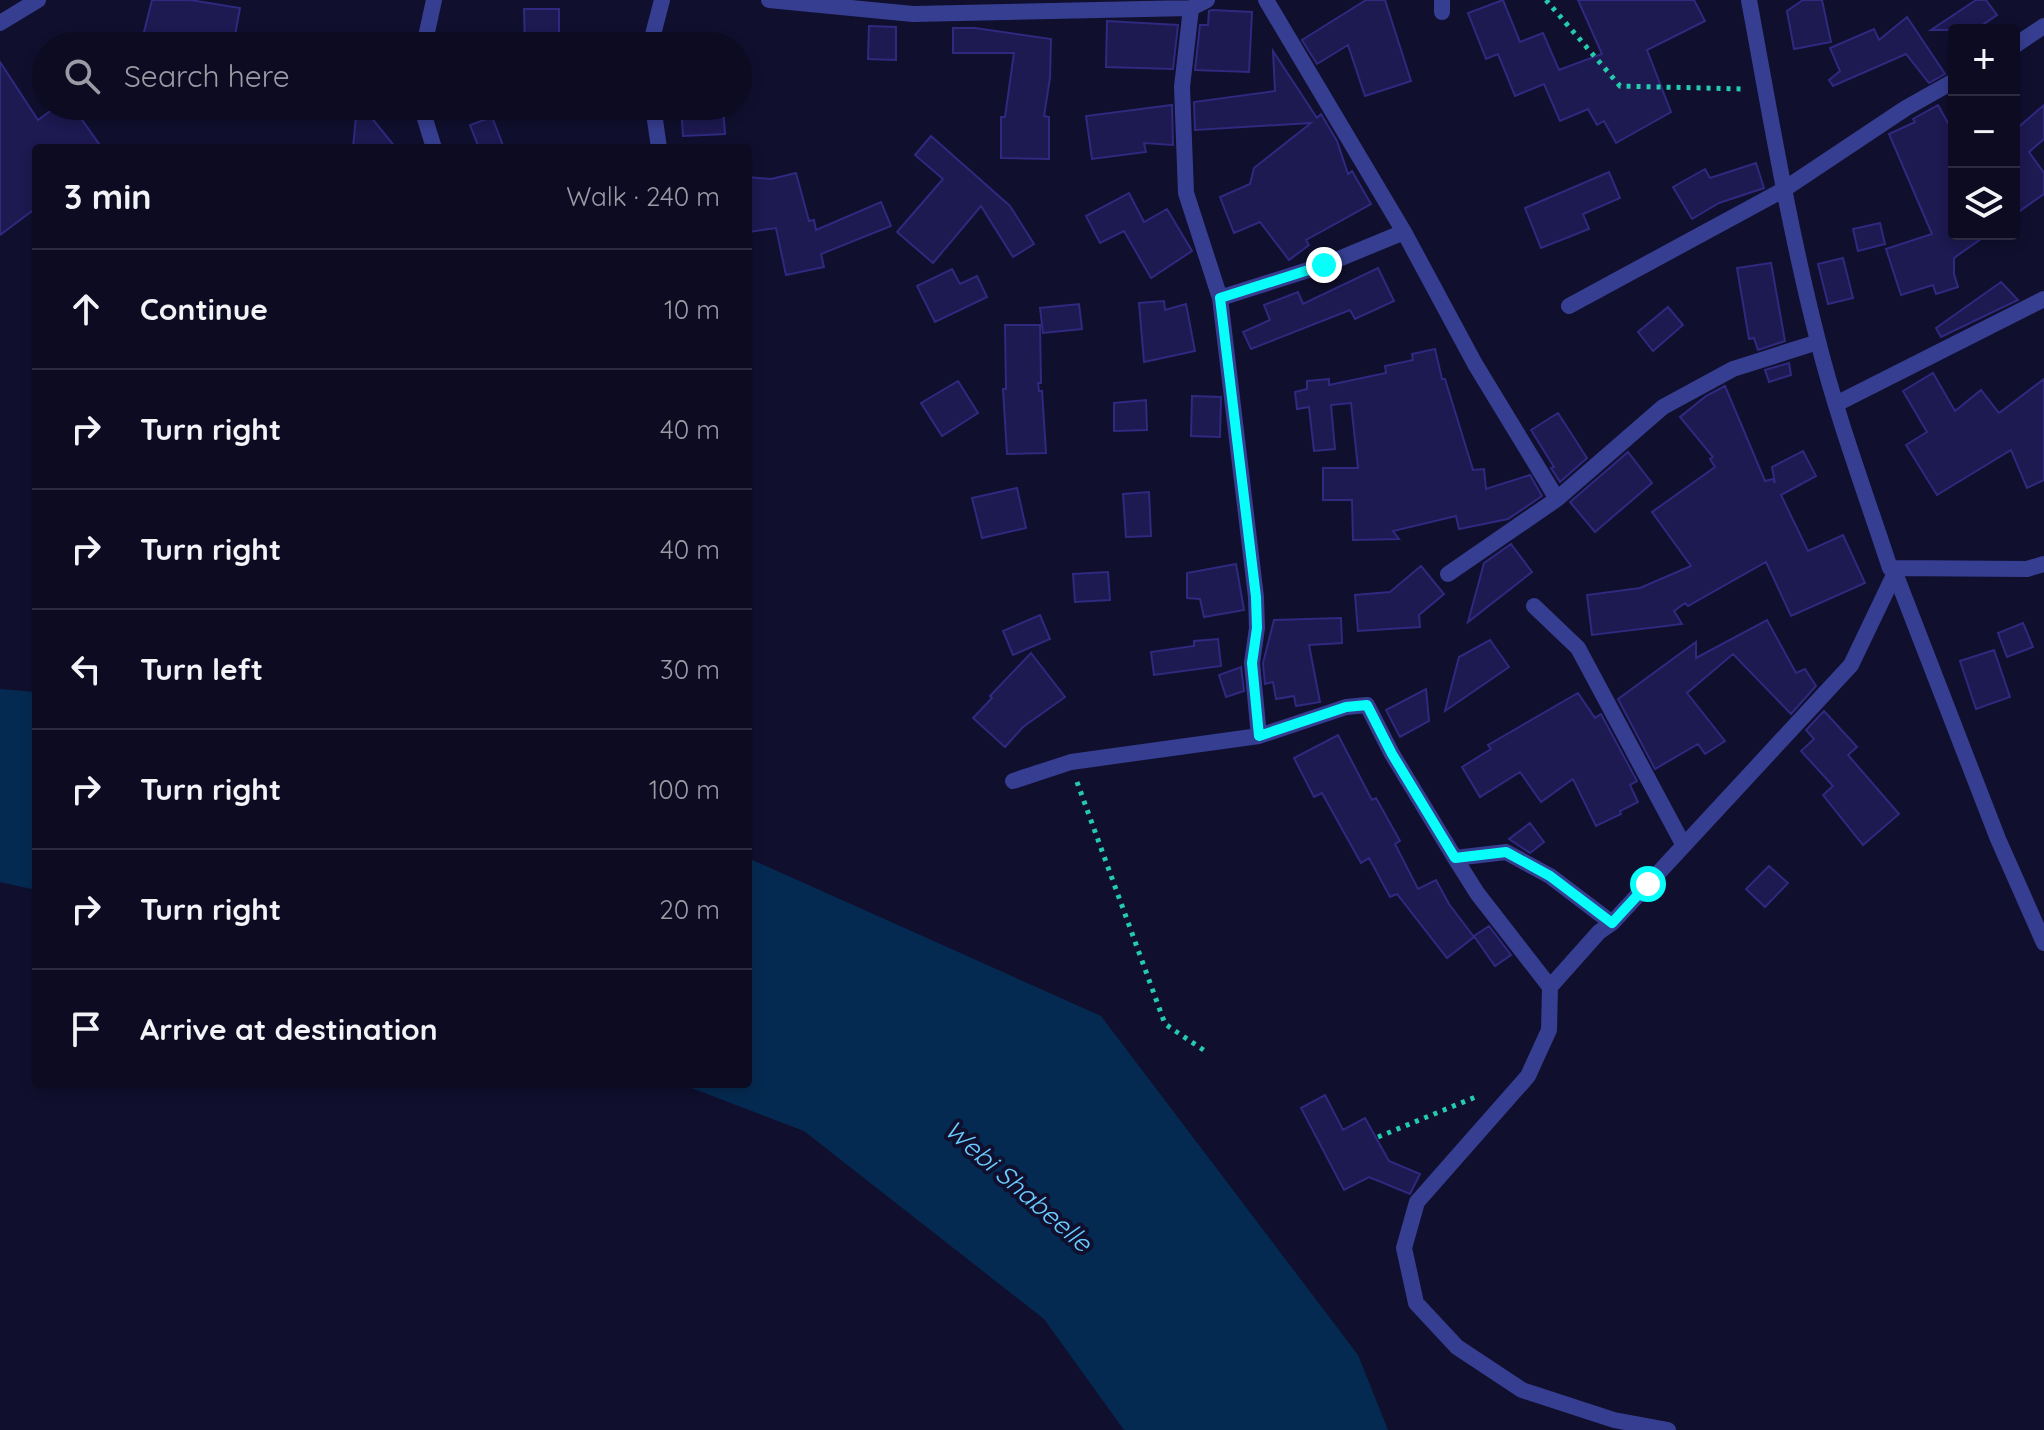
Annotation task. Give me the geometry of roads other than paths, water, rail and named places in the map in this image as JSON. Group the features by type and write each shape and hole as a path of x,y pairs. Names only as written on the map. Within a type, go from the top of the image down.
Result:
{"street":[{"path":"0,23 38,0"},
{"path":"427,32 434,0"},
{"path":"654,32 662,0"},
{"path":"769,0 913,14 1191,8 1207,0"},
{"path":"1266,0 1404,232 1475,364 1557,499"},
{"path":"1749,0 1783,190 1818,342 1836,404 1892,570 1998,839 2044,943"},
{"path":"1191,8 1182,87 1186,193 1220,298 1256,597 1257,628 1252,663 1259,736"},
{"path":"2020,42 2044,26"},
{"path":"1569,306 1783,190 1906,108 1948,84"},
{"path":"425,120 433,144"},
{"path":"655,120 658,144"},
{"path":"1220,298 1324,265 1404,232"},
{"path":"1836,404 2044,299"},
{"path":"1448,574 1557,499 1663,407 1733,369 1818,342"},
{"path":"1892,570 2027,569 2044,564"},
{"path":"1550,987 1851,665 1892,570"},
{"path":"1534,606 1578,648 1683,844"},
{"path":"1013,781 1071,762 1259,736 1346,707 1367,705 1392,754 1477,893 1550,987 1549,1030 1528,1076 1417,1202 1404,1248 1416,1303 1457,1347 1522,1390 1614,1420 1668,1430"},
{"path":"1455,858 1506,852 1550,876 1612,923"}],"water":[{"path":"0,689 32,692 32,889 0,882"},
{"name":"Webi Shabeelle","path":"752,860 1101,1016 1358,1355 1388,1430 1124,1430 1044,1319 804,1131 691,1088 752,1088"}]}
